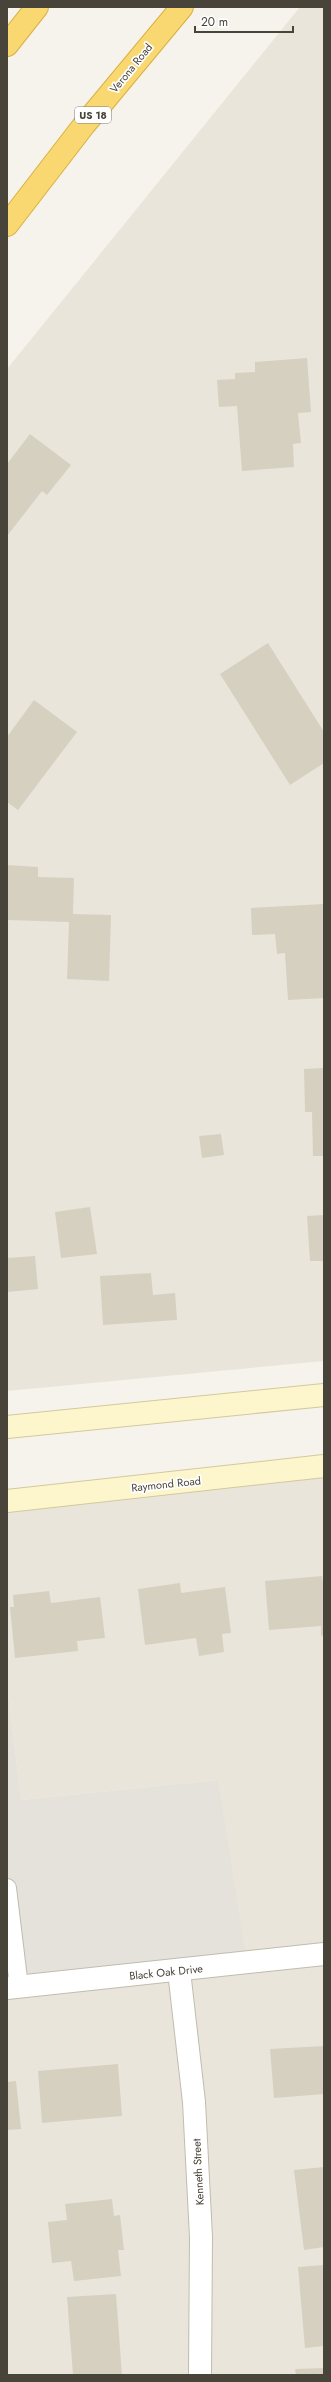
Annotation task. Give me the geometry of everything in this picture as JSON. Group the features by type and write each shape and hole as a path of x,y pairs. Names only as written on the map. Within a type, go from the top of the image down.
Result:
{"highway":[{"path":"7,45 37,7"},
{"name":"Verona Road","path":"7,225 84,126 182,7"}],"main road":[{"path":"7,1428 324,1395"},
{"name":"Raymond Road","path":"7,1501 324,1466"}],"street":[{"name":"Black Oak Drive","path":"13,1987 179,1971 324,1954"},
{"name":"Kenneth Street","path":"179,1971 195,2126 201,2237 200,2375"}],"lane":[{"path":"7,1888 13,1987"}],"shaded area":[{"path":"300,7 324,7 324,1361 7,1391 7,369"},
{"path":"324,1466 324,2375 7,2375 7,1988 218,1780 21,1800 7,1684 7,1500"},
{"path":"7,1684 21,1800 218,1780 247,1963 7,1988"}],"building":[{"path":"307,358 311,412 298,413 301,443 293,444 294,467 242,471 237,406 219,407 217,380 235,379 235,373 255,372 255,362"},
{"path":"30,434 71,465 47,495 42,491 7,536 7,464"},
{"path":"268,643 324,732 324,763 290,785 220,674"},
{"path":"34,700 77,732 18,810 7,802 7,737"},
{"path":"7,865 38,867 38,877 74,878 73,914 111,915 109,981 67,979 69,922 7,920"},
{"path":"324,904 324,998 288,1000 285,953 277,954 275,934 252,935 251,908"},
{"path":"324,1068 324,1156 313,1156 312,1112 305,1112 304,1069"},
{"path":"221,1134 224,1155 202,1158 199,1136"},
{"path":"90,1207 97,1254 61,1258 55,1212"},
{"path":"324,1215 324,1261 310,1261 307,1216"},
{"path":"35,1256 38,1289 7,1292 7,1258"},
{"path":"151,1273 153,1295 175,1293 177,1320 103,1325 100,1276"},
{"path":"322,1576 324,1590 324,1635 321,1636 321,1626 269,1630 265,1581"},
{"path":"180,1583 181,1593 225,1587 231,1633 222,1634 224,1652 199,1656 196,1638 145,1645 138,1589"},
{"path":"49,1591 51,1603 100,1597 105,1638 77,1641 78,1651 15,1658 10,1607 14,1607 13,1595"},
{"path":"324,2046 324,2094 274,2098 270,2049"},
{"path":"118,2064 122,2116 42,2123 38,2071"},
{"path":"16,2081 21,2129 7,2130 7,2082"},
{"path":"324,2167 324,2247 304,2250 294,2170"},
{"path":"112,2199 114,2216 120,2215 124,2250 118,2250 121,2276 74,2281 71,2261 52,2263 48,2222 67,2220 65,2204"},
{"path":"324,2265 324,2346 305,2348 298,2267"},
{"path":"116,2294 122,2375 73,2375 67,2297"},
{"path":"324,2368 324,2375 296,2375 295,2369"}]}
